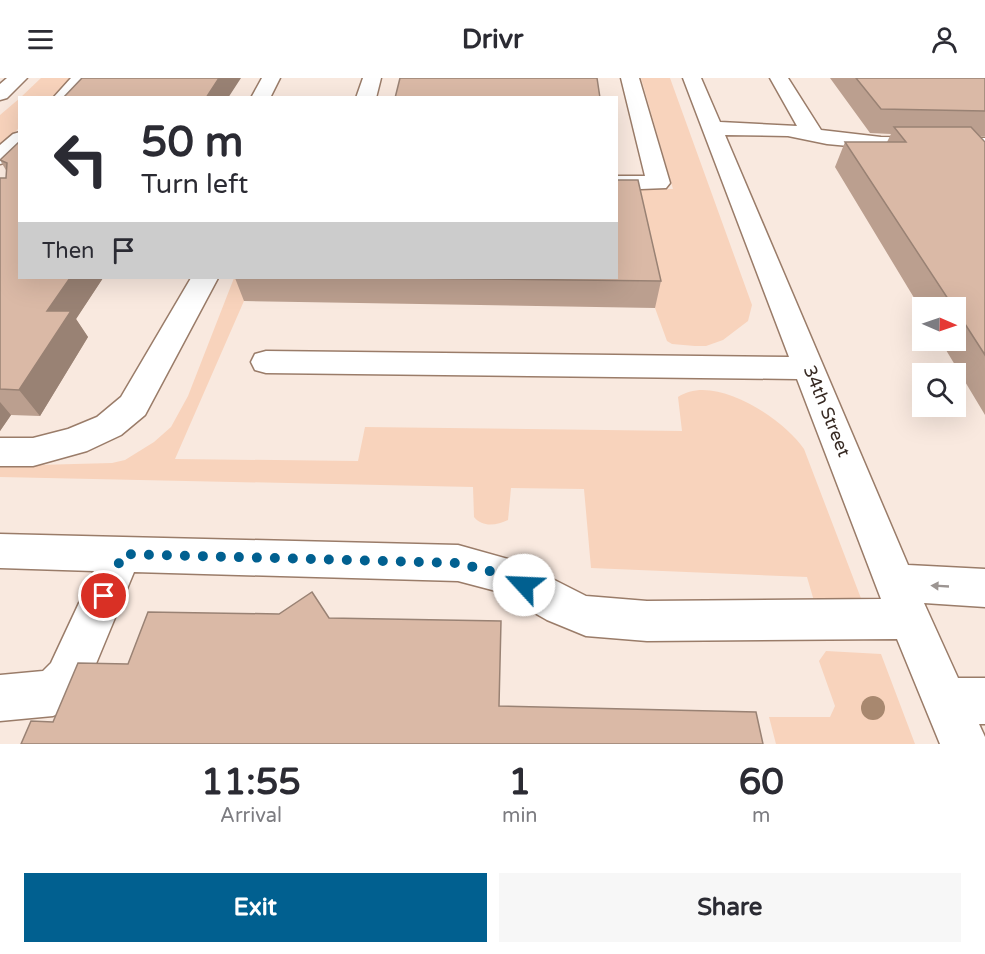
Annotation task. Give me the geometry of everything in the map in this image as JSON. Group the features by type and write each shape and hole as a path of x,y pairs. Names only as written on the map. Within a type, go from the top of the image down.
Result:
{"street":[{"path":"0,94 18,78"},
{"path":"64,96 82,78"},
{"path":"261,96 271,78"},
{"path":"367,96 372,78"},
{"path":"618,183 658,183 630,78"},
{"name":"34th Street","path":"692,78 903,601 965,701 964,744"},
{"path":"779,78 813,135"},
{"path":"713,128 788,130 881,143 985,144"},
{"path":"3,168 18,142"},
{"path":"0,452 33,452 75,441 109,426 134,406 203,279"},
{"path":"266,362 810,368"},
{"path":"0,551 458,563 505,575 562,606 586,616 647,621 903,601 985,588"},
{"path":"0,698 53,693 67,679 123,554"}],"shaded area":[{"path":"0,78 985,78 985,744 0,744"},
{"path":"41,78 71,78 53,96 22,96"},
{"path":"641,78 670,78 752,305 748,321 723,340 706,346 672,344 667,341 655,308 633,206 618,190 673,189"},
{"path":"18,100 18,129 0,147 0,115"},
{"path":"234,279 254,279 175,459 358,461 365,427 682,431 678,397 693,391 710,390 728,395 747,402 765,413 794,437 804,449 862,601 814,601 807,577 591,568 584,489 511,488 508,520 486,524 474,517 473,487 0,477 0,466 112,463 125,460 154,442 171,427 188,396"},
{"path":"826,651 881,654 915,744 776,744 769,717 830,717 835,706 819,661"}],"building":[{"path":"82,78 219,78 207,96 65,96"},
{"path":"400,78 597,78 600,96 396,96"},
{"path":"856,78 985,78 985,111 881,109"},
{"path":"894,127 971,127 985,142 985,355 966,326 966,297 947,297 845,142 906,142"},
{"path":"18,143 18,279 69,279 47,311 71,311 19,390 0,389 0,178 6,178 7,163 0,160"},
{"path":"618,180 638,180 661,281 489,279 618,279"},
{"path":"312,592 329,618 501,621 499,706 756,712 763,744 21,744 31,721 53,722 78,663 128,664 148,612 279,614"}],"route":[{"path":"104,596 123,554 458,563 505,575 524,585"}]}
